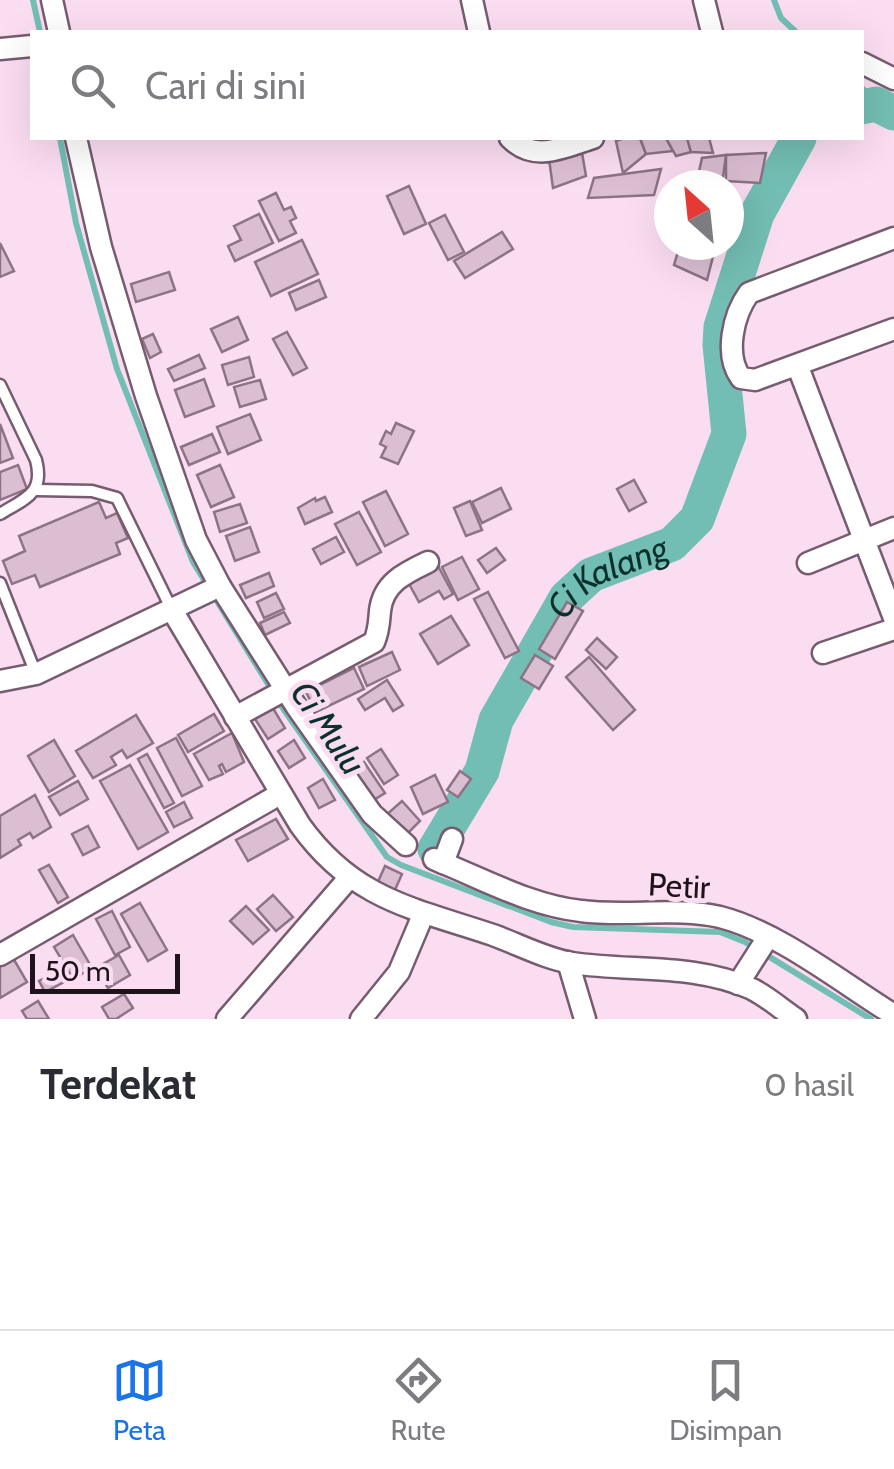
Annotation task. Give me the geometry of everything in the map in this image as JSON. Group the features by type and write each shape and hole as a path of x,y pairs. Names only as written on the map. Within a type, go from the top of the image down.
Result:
{"street":[{"path":"52,0 59,30"},
{"path":"472,0 479,30"},
{"path":"704,0 712,30"},
{"path":"0,49 30,46"},
{"path":"864,64 894,79"},
{"path":"76,140 96,231 146,396 212,590 277,694 372,814 406,845"},
{"path":"512,140 522,148 542,152 586,140"},
{"path":"894,238 749,293 735,328 731,354 737,373 750,382 894,329"},
{"path":"798,367 894,618"},
{"path":"808,563 894,528"},
{"path":"235,717 374,642 382,599 388,588 403,574 428,562"},
{"path":"0,682 36,674 212,590"},
{"path":"172,610 280,794 310,838 349,878 418,913 568,962 675,969 738,984 768,998 796,1019"},
{"path":"823,654 894,629"},
{"path":"0,955 280,794"},
{"name":"Petir","path":"452,839 438,861 555,907 598,913 716,916 761,946 894,1016"},
{"path":"227,1019 349,878"},
{"path":"361,1019 398,972 418,913"},
{"path":"738,984 761,946"},
{"path":"568,962 584,1019"}],"lane":[{"path":"0,385 36,460 36,490"},
{"path":"0,514 36,490 92,491 117,498 172,610"},
{"path":"0,583 36,674"}],"building":[{"path":"641,140 646,154 623,173 616,141"},
{"path":"641,140 667,140 673,151 646,154"},
{"path":"667,140 688,140 691,152 676,156"},
{"path":"688,140 710,140 713,153 691,152"},
{"path":"581,147 586,176 553,188 549,159"},
{"path":"766,153 760,183 744,182 744,170 726,170 726,155"},
{"path":"726,155 724,170 699,170 702,158"},
{"path":"661,169 654,170 654,195 588,198 594,178"},
{"path":"409,186 426,224 404,234 387,196"},
{"path":"276,193 284,210 291,207 296,218 290,221 296,233 279,241 259,201"},
{"path":"259,214 273,243 235,261 228,246 241,240 234,226"},
{"path":"445,215 464,252 448,260 429,223"},
{"path":"502,232 513,249 465,278 454,261"},
{"path":"302,240 318,274 271,296 255,262"},
{"path":"0,243 14,271 0,277"},
{"path":"676,260 712,260 707,280 674,265"},
{"path":"169,272 175,290 136,302 131,284"},
{"path":"319,280 326,297 296,310 289,293"},
{"path":"238,317 248,340 222,352 211,329"},
{"path":"287,332 307,368 293,375 273,339"},
{"path":"153,334 161,352 150,358 142,339"},
{"path":"199,355 205,368 174,381 168,369"},
{"path":"249,357 254,377 228,385 222,365"},
{"path":"204,379 214,406 185,417 175,390"},
{"path":"260,380 266,399 240,407 234,387"},
{"path":"250,414 261,440 228,454 217,427"},
{"path":"396,423 414,431 398,464 381,457 386,447 380,444 386,431 391,434"},
{"path":"0,424 13,458 0,463"},
{"path":"212,434 220,452 189,465 181,447"},
{"path":"18,465 27,489 0,500 0,472"},
{"path":"220,465 234,497 211,507 197,475"},
{"path":"634,480 646,502 629,511 617,489"},
{"path":"501,488 511,509 482,523 472,502"},
{"path":"386,491 408,534 385,546 363,502"},
{"path":"325,497 332,512 305,524 298,508"},
{"path":"470,501 482,530 466,536 454,508"},
{"path":"99,502 106,518 117,513 128,538 116,543 120,554 40,587 35,575 12,584 3,561 25,551 19,536"},
{"path":"240,504 247,523 220,532 214,512"},
{"path":"359,512 381,552 357,565 335,524"},
{"path":"250,527 259,552 235,561 226,536"},
{"path":"336,537 344,552 321,564 313,549"},
{"path":"496,548 505,560 487,573 478,560"},
{"path":"462,557 479,589 458,600 442,567"},
{"path":"438,566 453,594 444,599 439,591 419,602 408,582"},
{"path":"269,573 274,586 246,598 240,585"},
{"path":"488,592 519,651 505,658 474,599"},
{"path":"276,593 284,609 264,618 257,602"},
{"path":"567,602 583,611 555,659 539,649"},
{"path":"284,612 290,623 265,635 260,623"},
{"path":"451,616 469,645 438,664 420,634"},
{"path":"597,638 617,657 606,669 586,650"},
{"path":"392,652 400,670 367,686 359,667"},
{"path":"535,655 553,666 539,689 521,678"},
{"path":"589,657 635,710 613,730 566,677"},
{"path":"354,668 364,689 316,712 306,692"},
{"path":"387,680 403,705 393,711 385,698 365,710 358,699"},
{"path":"271,705 285,728 268,739 253,716"},
{"path":"214,714 224,731 188,752 178,735"},
{"path":"136,715 153,743 127,758 122,750 111,757 116,765 93,778 76,751"},
{"path":"232,733 244,762 226,772 222,764 219,766 223,774 209,780 194,754"},
{"path":"176,738 202,786 182,796 157,748"},
{"path":"54,740 75,776 49,792 28,756"},
{"path":"294,740 305,758 289,768 278,751"},
{"path":"381,749 398,775 384,784 367,758"},
{"path":"147,754 174,803 164,808 138,759"},
{"path":"364,762 385,793 372,801 351,770"},
{"path":"130,765 168,832 138,849 100,781"},
{"path":"460,771 471,779 458,797 447,790"},
{"path":"435,775 448,802 423,814 411,787"},
{"path":"323,779 335,800 319,808 308,788"},
{"path":"78,781 88,799 60,815 49,797"},
{"path":"35,795 51,827 33,838 30,833 18,840 21,845 0,858 0,816"},
{"path":"402,801 420,821 404,837 385,816"},
{"path":"184,802 192,818 174,827 166,812"},
{"path":"276,819 288,839 248,861 236,840"},
{"path":"88,826 99,847 83,855 72,834"},
{"path":"49,865 68,897 58,903 39,870"},
{"path":"385,866 402,874 394,892 377,884"},
{"path":"273,895 293,917 276,931 257,909"},
{"path":"140,903 167,950 148,961 121,914"},
{"path":"246,906 269,930 253,944 230,921"},
{"path":"112,911 130,947 115,955 96,919"},
{"path":"73,935 92,968 73,979 54,947"},
{"path":"119,955 130,975 108,988 96,968"},
{"path":"13,958 27,982 0,998 0,966"},
{"path":"62,969 68,980 45,992 39,981"},
{"path":"124,994 133,1008 109,1019 102,1007"},
{"path":"38,1001 49,1019 27,1019 22,1011"}],"waterway":[{"name":"Ci Mulu","path":"33,0 40,30"},
{"path":"774,0 781,18 794,30"},
{"path":"864,90 876,104"},
{"name":"Ci Kalang","path":"864,107 876,104 894,113"},
{"name":"Ci Mulu","path":"60,140 76,223 117,369 193,562 284,710 387,857 551,922 573,927 720,932 745,942 871,1019"},
{"name":"Ci Kalang","path":"435,849 482,771 496,720 566,598 591,575 672,544 697,519 729,434 721,327 757,214 798,140"}]}
